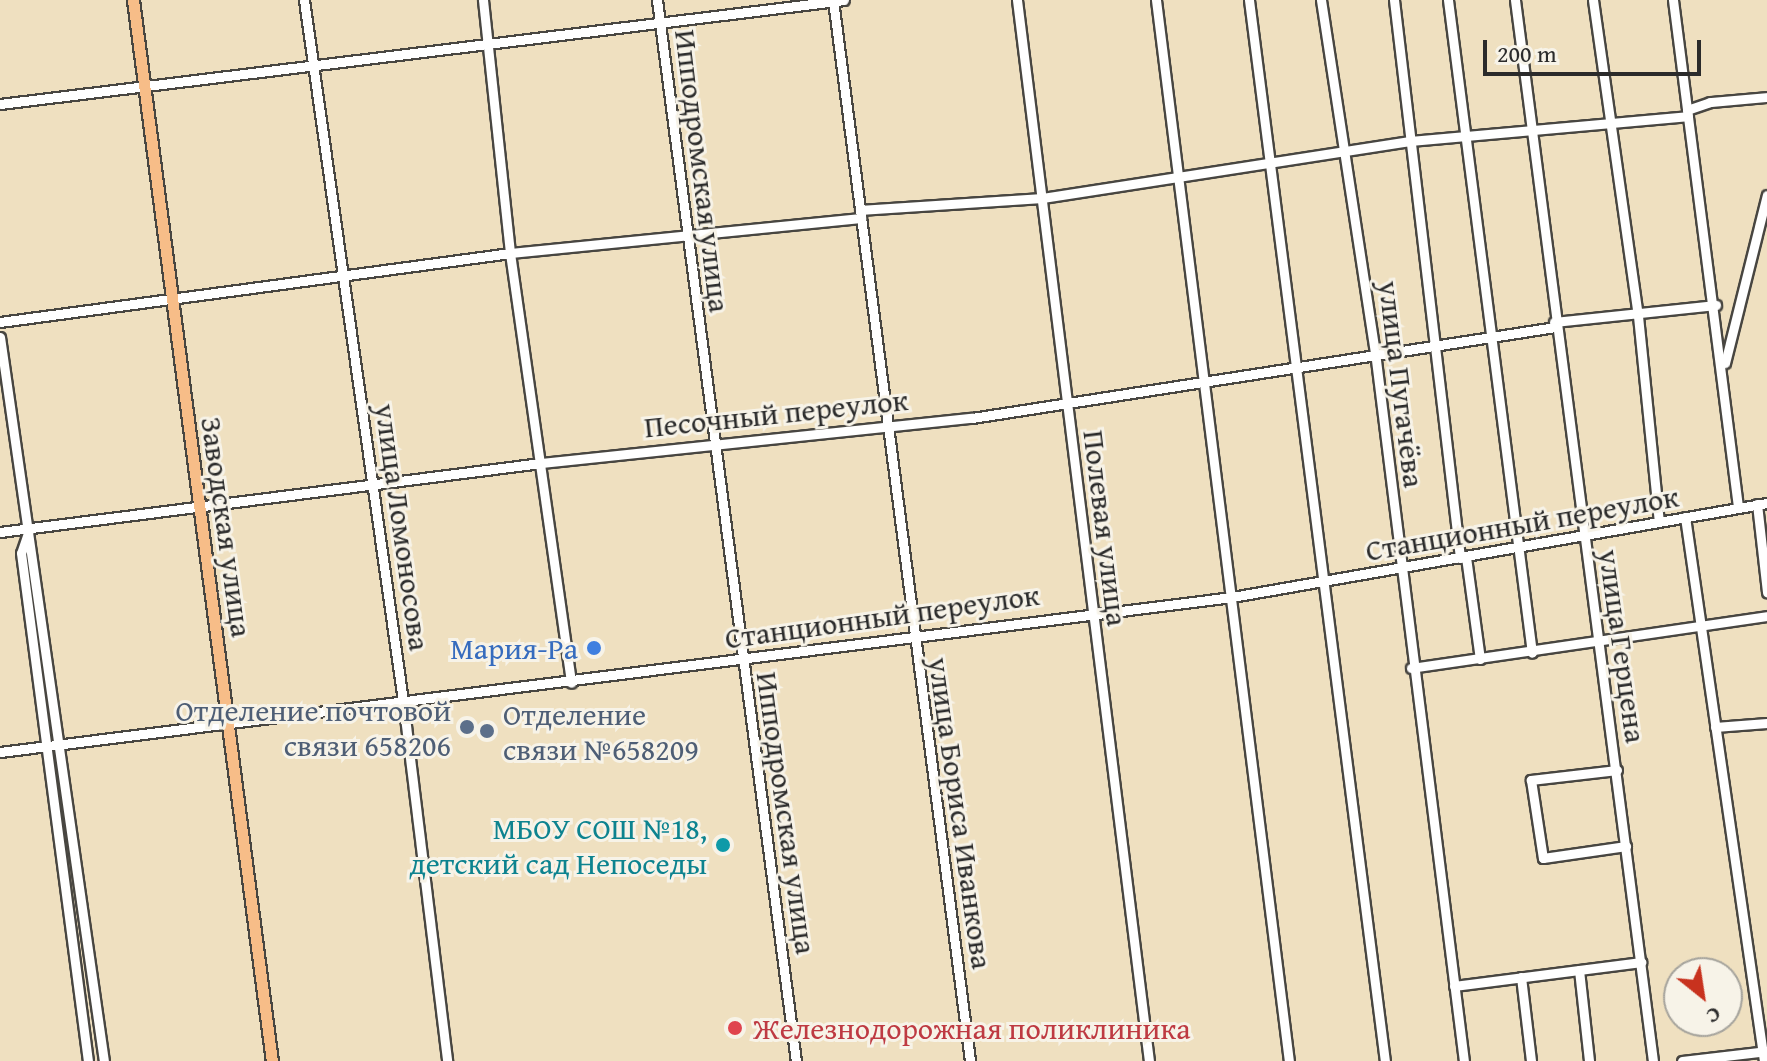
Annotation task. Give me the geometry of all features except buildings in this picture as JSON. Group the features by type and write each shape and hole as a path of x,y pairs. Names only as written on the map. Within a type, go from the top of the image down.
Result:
{"main road":[{"name":"Заводская улица","path":"133,0 272,1061"}],"street":[{"name":"улица Ломоносова","path":"304,0 403,701 447,1061"},
{"path":"483,0 510,253 571,683"},
{"name":"Ипподромская улица","path":"657,0 796,1061"},
{"path":"0,104 145,85 313,69 844,0"},
{"name":"Полевая улица","path":"1017,0 1149,1061"},
{"path":"1156,0 1289,1061"},
{"path":"1249,0 1385,1061"},
{"name":"улица Пугачёва","path":"1321,0 1375,352 1411,668 1464,1061"},
{"path":"1394,0 1432,344 1480,659"},
{"path":"1448,0 1532,653"},
{"name":"улица Герцена","path":"1515,0 1554,324 1617,770 1653,1061"},
{"path":"1593,0 1638,316 1659,521"},
{"path":"1673,0 1716,305 1738,507"},
{"name":"улица Бориса Иванкова","path":"833,1 970,1061"},
{"path":"0,322 510,253 860,214 1042,198 1409,141 1530,127 1611,125 1688,113 1710,102 1767,97"},
{"path":"1723,370 1767,195"},
{"name":"Песочный переулок","path":"0,532 541,463 972,418 1554,324 1716,305"},
{"path":"0,337 63,745 104,1061"},
{"path":"1762,503 1767,592"},
{"name":"Станционный переулок","path":"0,752 571,683 913,635 1232,597 1519,549 1583,533 1762,503"},
{"path":"1682,1061 1764,1055 1685,517"},
{"path":"30,528 21,553 49,746 88,1061"},
{"path":"1411,668 1532,653 1767,616"},
{"path":"1715,727 1767,723"},
{"path":"1617,770 1531,780 1543,858 1626,846"},
{"path":"1454,986 1641,962"},
{"path":"1579,970 1589,1061"},
{"path":"1521,977 1531,1061"}],"place":[{"name":"Мария-Ра","path":"594,648"},
{"name":"Отделение почтовой связи 658206","path":"467,727"},
{"name":"Отделение связи №658209","path":"487,731"},
{"name":"МБОУ СОШ №18, детский сад Непоседы","path":"723,845"},
{"name":"Железнодорожная поликлиника","path":"735,1028"}]}
